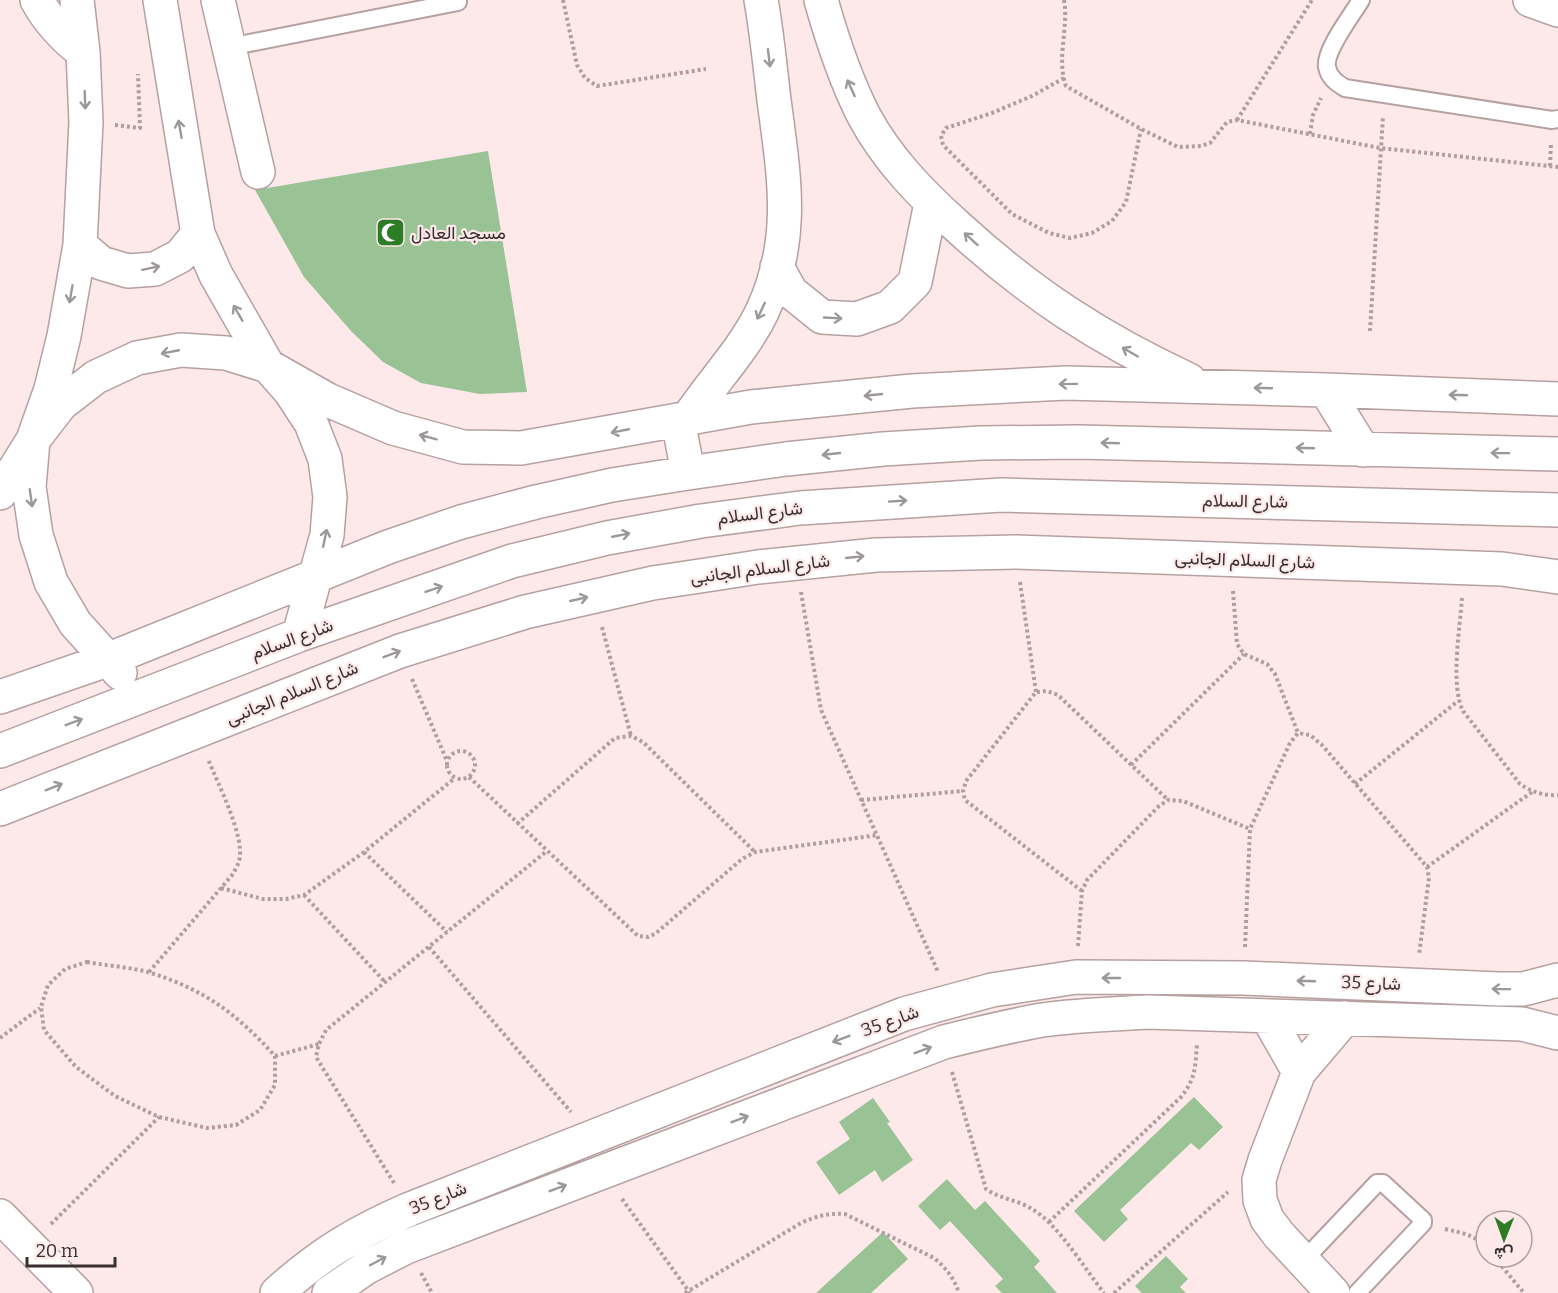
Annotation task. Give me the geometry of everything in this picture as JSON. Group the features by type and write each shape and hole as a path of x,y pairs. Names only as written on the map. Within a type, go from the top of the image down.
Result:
{"street":[{"path":"37,0 58,31 83,52"},
{"path":"77,0 83,52 86,122 80,245 64,336 51,389 33,440 29,487 36,535 51,582 75,623 142,696"},
{"path":"160,0 198,234 216,275 268,366 290,391 311,423 325,459 330,496 327,535 298,635"},
{"path":"218,0 258,172"},
{"path":"688,472 683,418 738,352 762,312 777,267 784,231 785,186 761,0"},
{"path":"821,0 829,29 864,116 885,149 909,180 985,252 1034,292 1087,328 1143,359 1202,386"},
{"path":"1530,0 1558,10"},
{"path":"777,267 791,292 822,317 857,319 890,307 915,282 932,203"},
{"path":"80,245 101,262 128,271 155,269 180,256 198,234"},
{"path":"0,493 33,440 61,404 96,377 137,358 181,350 226,353 268,366 328,400 393,428 463,447 521,448 751,407 912,392 1066,383 1558,399"},
{"path":"1326,390 1363,450"},
{"path":"0,697 107,660 388,547 472,519 612,485 688,472 872,450 981,443 1078,442 1558,454"},
{"name":"شارع السلام","path":"0,751 298,635 512,561 619,536 701,521 800,508 1001,495 1558,510"},
{"name":"شارع السلام الجانبى","path":"0,809 400,651 525,612 653,583 758,567 876,555 1016,552 1502,569 1558,577"},
{"name":"شارع 35","path":"277,1293 304,1269 337,1245 373,1225 904,1014 950,1000 1012,986 1076,977 1244,978 1523,989 1558,980"},
{"name":"شارع 35","path":"329,1293 367,1267 406,1246 944,1042 994,1029 1045,1020 1117,1014 1200,1014 1522,1024 1558,1033"},
{"path":"1267,1016 1299,1072"},
{"path":"1333,1293 1267,1219 1260,1200 1259,1180 1299,1072 1346,1018"},
{"path":"0,1216 76,1293"}],"lane":[{"path":"1361,0 1328,53 1327,68 1333,80 1345,88 1552,120 1558,119"},
{"path":"229,47 458,2"},
{"path":"1303,1261 1380,1182 1423,1220 1423,1223 1357,1293"}],"path":[{"path":"563,0 577,65 585,78 597,86 706,69"},
{"path":"1064,0 1066,10 1064,78 1066,86 1140,129 1178,147 1190,148 1210,143 1227,122 1237,120 1380,148 1558,167"},
{"path":"1237,120 1312,0"},
{"path":"86,122 140,128 138,72"},
{"path":"1064,78 1032,96 992,113 945,128 941,136 943,145 1012,214 1049,233 1070,238 1092,233 1112,221 1126,202 1140,129"},
{"path":"1310,134 1313,115 1333,80"},
{"path":"1370,331 1385,94"},
{"path":"1016,552 1035,693"},
{"path":"1230,560 1237,644 1244,654 1267,664 1275,674 1298,733"},
{"path":"796,563 821,710 950,1000"},
{"path":"1463,568 1458,701 1463,711 1520,784 1532,792 1558,795"},
{"path":"594,596 631,736"},
{"path":"400,651 447,761 449,774 455,778 469,777 475,765 469,753 456,751 447,761"},
{"path":"1131,765 1244,654"},
{"path":"1082,891 965,800 963,791 966,781 1035,693 1047,691 1058,695 1168,800"},
{"path":"1355,783 1458,701"},
{"path":"149,972 233,874 240,861 234,822 196,731"},
{"path":"1298,733 1310,735 1322,745 1427,867 1429,878 1415,985"},
{"path":"1244,978 1250,829 1290,743 1298,733"},
{"path":"517,824 615,738 631,736 643,742 755,852"},
{"path":"469,777 638,936 648,937 655,934 742,859 755,852 878,835"},
{"path":"221,888 263,899 286,899 304,895 364,852 455,778"},
{"path":"861,800 963,791"},
{"path":"1427,867 1532,792"},
{"path":"1076,977 1082,891 1095,872 1159,806 1168,800 1183,801 1250,829"},
{"path":"410,1209 316,1058 319,1044 326,1030 547,851"},
{"path":"364,852 447,932"},
{"path":"304,895 385,982"},
{"path":"429,947 592,1137"},
{"path":"87,962 149,972 185,985 219,1004 249,1028 275,1056 275,1084 261,1110 236,1125 207,1128 159,1117 115,1096 76,1067 44,1030 40,1007 48,985 65,969 87,962"},
{"path":"0,1038 40,1007"},
{"path":"1049,1222 1191,1084 1195,1070 1200,1014"},
{"path":"944,1042 986,1189 995,1196 1032,1208 1049,1222 1104,1293"},
{"path":"275,1056 319,1044"},
{"path":"30,1246 159,1117"},
{"path":"603,1171 688,1292 801,1223 815,1216 830,1213 844,1214 934,1258 951,1275 959,1293"},
{"path":"1114,1293 1229,1191"},
{"path":"1423,1223 1474,1236"},
{"path":"1504,1269 1524,1293"}],"building":[{"name":"مسجد العادل","path":"488,151 527,392 480,394 421,383 383,362 351,331 304,277 255,190"},
{"path":"1194,1097 1223,1127 1199,1150 1191,1143 1120,1210 1128,1219 1104,1242 1074,1211"},
{"path":"873,1098 913,1160 882,1182 875,1170 839,1195 816,1162 850,1139 839,1122"},
{"path":"947,1179 975,1210 985,1201 1040,1261 1034,1267 1057,1293 1002,1293 995,1286 1003,1279 950,1221 940,1230 918,1206"},
{"path":"883,1232 908,1259 871,1293 816,1293"},
{"path":"1166,1256 1188,1279 1180,1287 1186,1293 1142,1293 1135,1286"}],"place":[{"name":"مسجد العادل","path":"390,233"}]}
